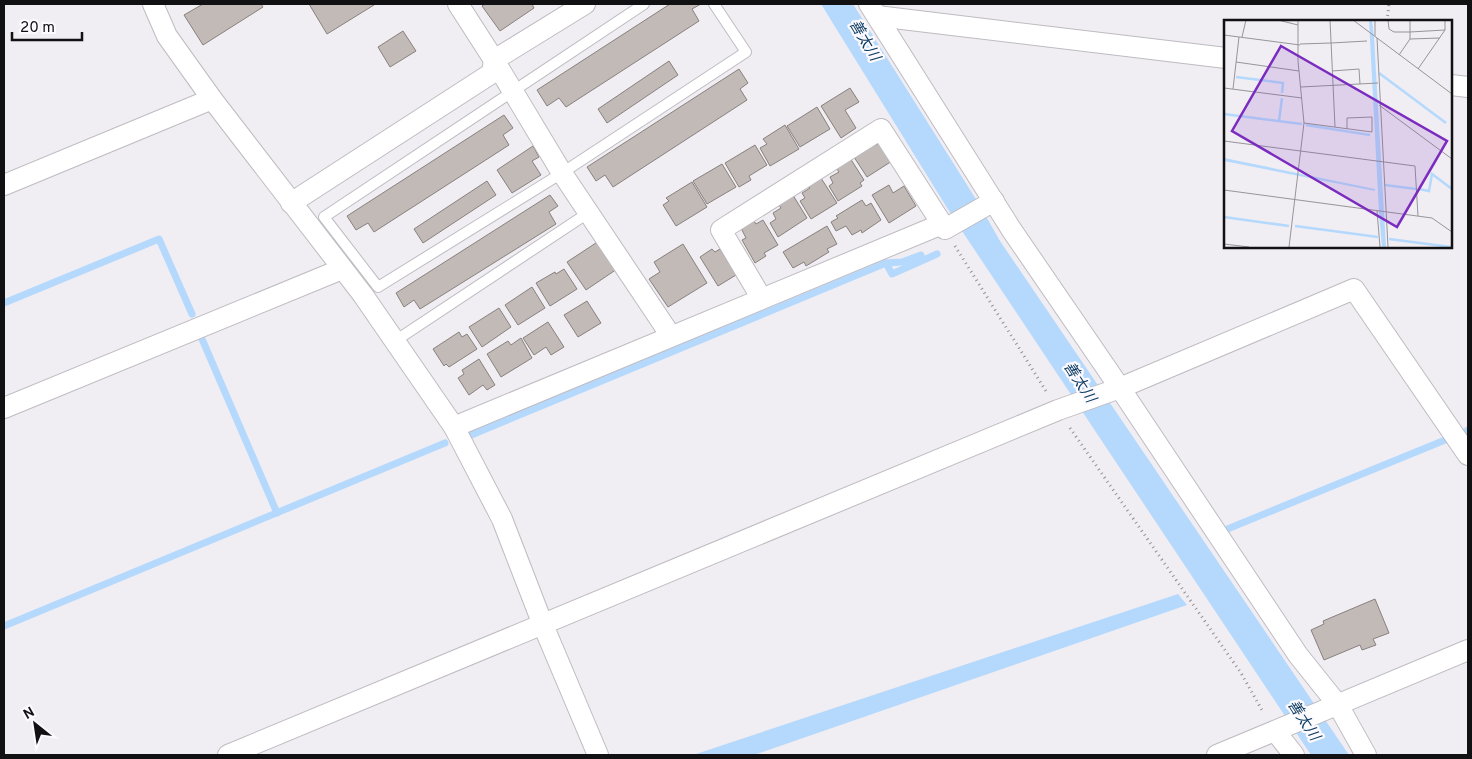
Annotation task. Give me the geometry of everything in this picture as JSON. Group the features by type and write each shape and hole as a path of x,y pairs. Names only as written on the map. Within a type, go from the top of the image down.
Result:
{"street":[{"path":"154,4 167,36 212,99 342,268 454,426 502,519 543,625 598,755"},
{"path":"458,4 562,173 671,336"},
{"path":"292,203 492,73 494,60 585,4"},
{"path":"873,10 1224,58"},
{"path":"873,10 990,202 1011,229 1116,389 1366,755"},
{"path":"1452,85 1468,87"},
{"path":"4,184 212,99"},
{"path":"454,426 762,299 942,224 881,130 721,230 762,299"},
{"path":"948,227 990,202"},
{"path":"4,408 342,268"},
{"path":"228,755 1354,289 1468,455"},
{"path":"1217,755 1468,650"},
{"path":"1277,730 1294,755"}],"lane":[{"path":"644,4 324,217 378,287 562,173 746,52 714,4"},
{"path":"395,341 588,213"}],"path":[{"path":"1386,20 1389,4"},
{"path":"948,227 1060,410 1241,673 1277,730"}],"water":[{"name":"善太川","path":"821,4 853,4 979,204 1000,241 1349,755 1311,755 954,219"},
{"path":"1178,594 1187,605 754,755 693,755"}],"building":[{"path":"203,4 261,4 263,7 203,45 184,15"},
{"path":"309,4 373,4 374,5 327,34"},
{"path":"485,4 532,4 534,8 500,31 482,6"},
{"path":"670,4 701,4 692,9 699,21 566,107 559,98 547,106 537,90"},
{"path":"403,31 416,51 390,67 378,47"},
{"path":"669,61 678,75 607,123 598,109"},
{"path":"739,69 748,83 740,89 747,100 613,187 605,175 596,181 587,167"},
{"path":"850,88 859,102 845,110 856,128 841,138 821,106"},
{"path":"817,107 830,129 800,147 787,126"},
{"path":"504,115 513,128 503,135 509,145 374,232 368,223 356,230 347,216"},
{"path":"785,125 799,149 770,166 760,148 767,144 763,139"},
{"path":"873,141 876,145 880,142 892,161 867,177 852,154"},
{"path":"755,145 767,165 749,176 751,180 739,187 725,163"},
{"path":"533,146 539,157 532,161 541,175 512,193 497,170"},
{"path":"850,158 864,180 860,183 862,186 838,201 829,186 833,183 830,177 839,172 836,168"},
{"path":"722,164 736,187 707,204 693,181"},
{"path":"819,175 837,203 811,219 800,201 805,198 802,193 810,188 806,183"},
{"path":"487,181 496,195 423,243 414,229"},
{"path":"692,182 707,207 676,226 663,205 669,201 666,198"},
{"path":"889,185 893,193 904,186 916,206 889,223 872,195"},
{"path":"791,192 807,218 778,237 770,223 776,219 773,213 781,208 776,201"},
{"path":"550,195 558,206 549,212 556,224 420,309 414,300 404,307 396,293"},
{"path":"862,200 866,206 871,203 881,220 862,233 861,230 852,235 846,226 836,231 831,222 838,218 836,216"},
{"path":"763,220 778,245 764,253 766,256 755,263 742,240 746,238 741,228 754,221 756,224"},
{"path":"827,226 837,244 827,249 829,252 806,266 804,262 793,268 783,252"},
{"path":"602,239 620,267 586,290 567,262"},
{"path":"683,244 707,283 668,307 649,279 660,272 654,262"},
{"path":"712,249 715,252 720,249 736,275 718,286 700,257"},
{"path":"564,269 577,289 550,306 536,283"},
{"path":"532,287 545,308 518,325 505,305"},
{"path":"587,301 601,323 578,337 564,315"},
{"path":"499,308 511,327 482,347 469,327"},
{"path":"548,322 564,347 551,355 546,347 534,355 523,338"},
{"path":"459,332 462,337 467,334 477,349 449,367 446,364 444,366 433,349"},
{"path":"521,338 532,358 501,377 487,354 508,341 511,345"},
{"path":"479,359 495,385 487,390 483,385 469,395 458,378 464,374 462,370"},
{"path":"1375,599 1389,633 1373,639 1376,645 1362,650 1360,645 1324,660 1311,630 1324,624 1323,621"}],"waterway":[{"path":"4,303 159,239 192,314"},
{"path":"469,436 886,263 892,274 937,254"},
{"path":"886,263 902,262 921,255"},
{"path":"202,339 277,513"},
{"path":"1225,530 1450,438"},
{"path":"4,626 445,443"}]}
